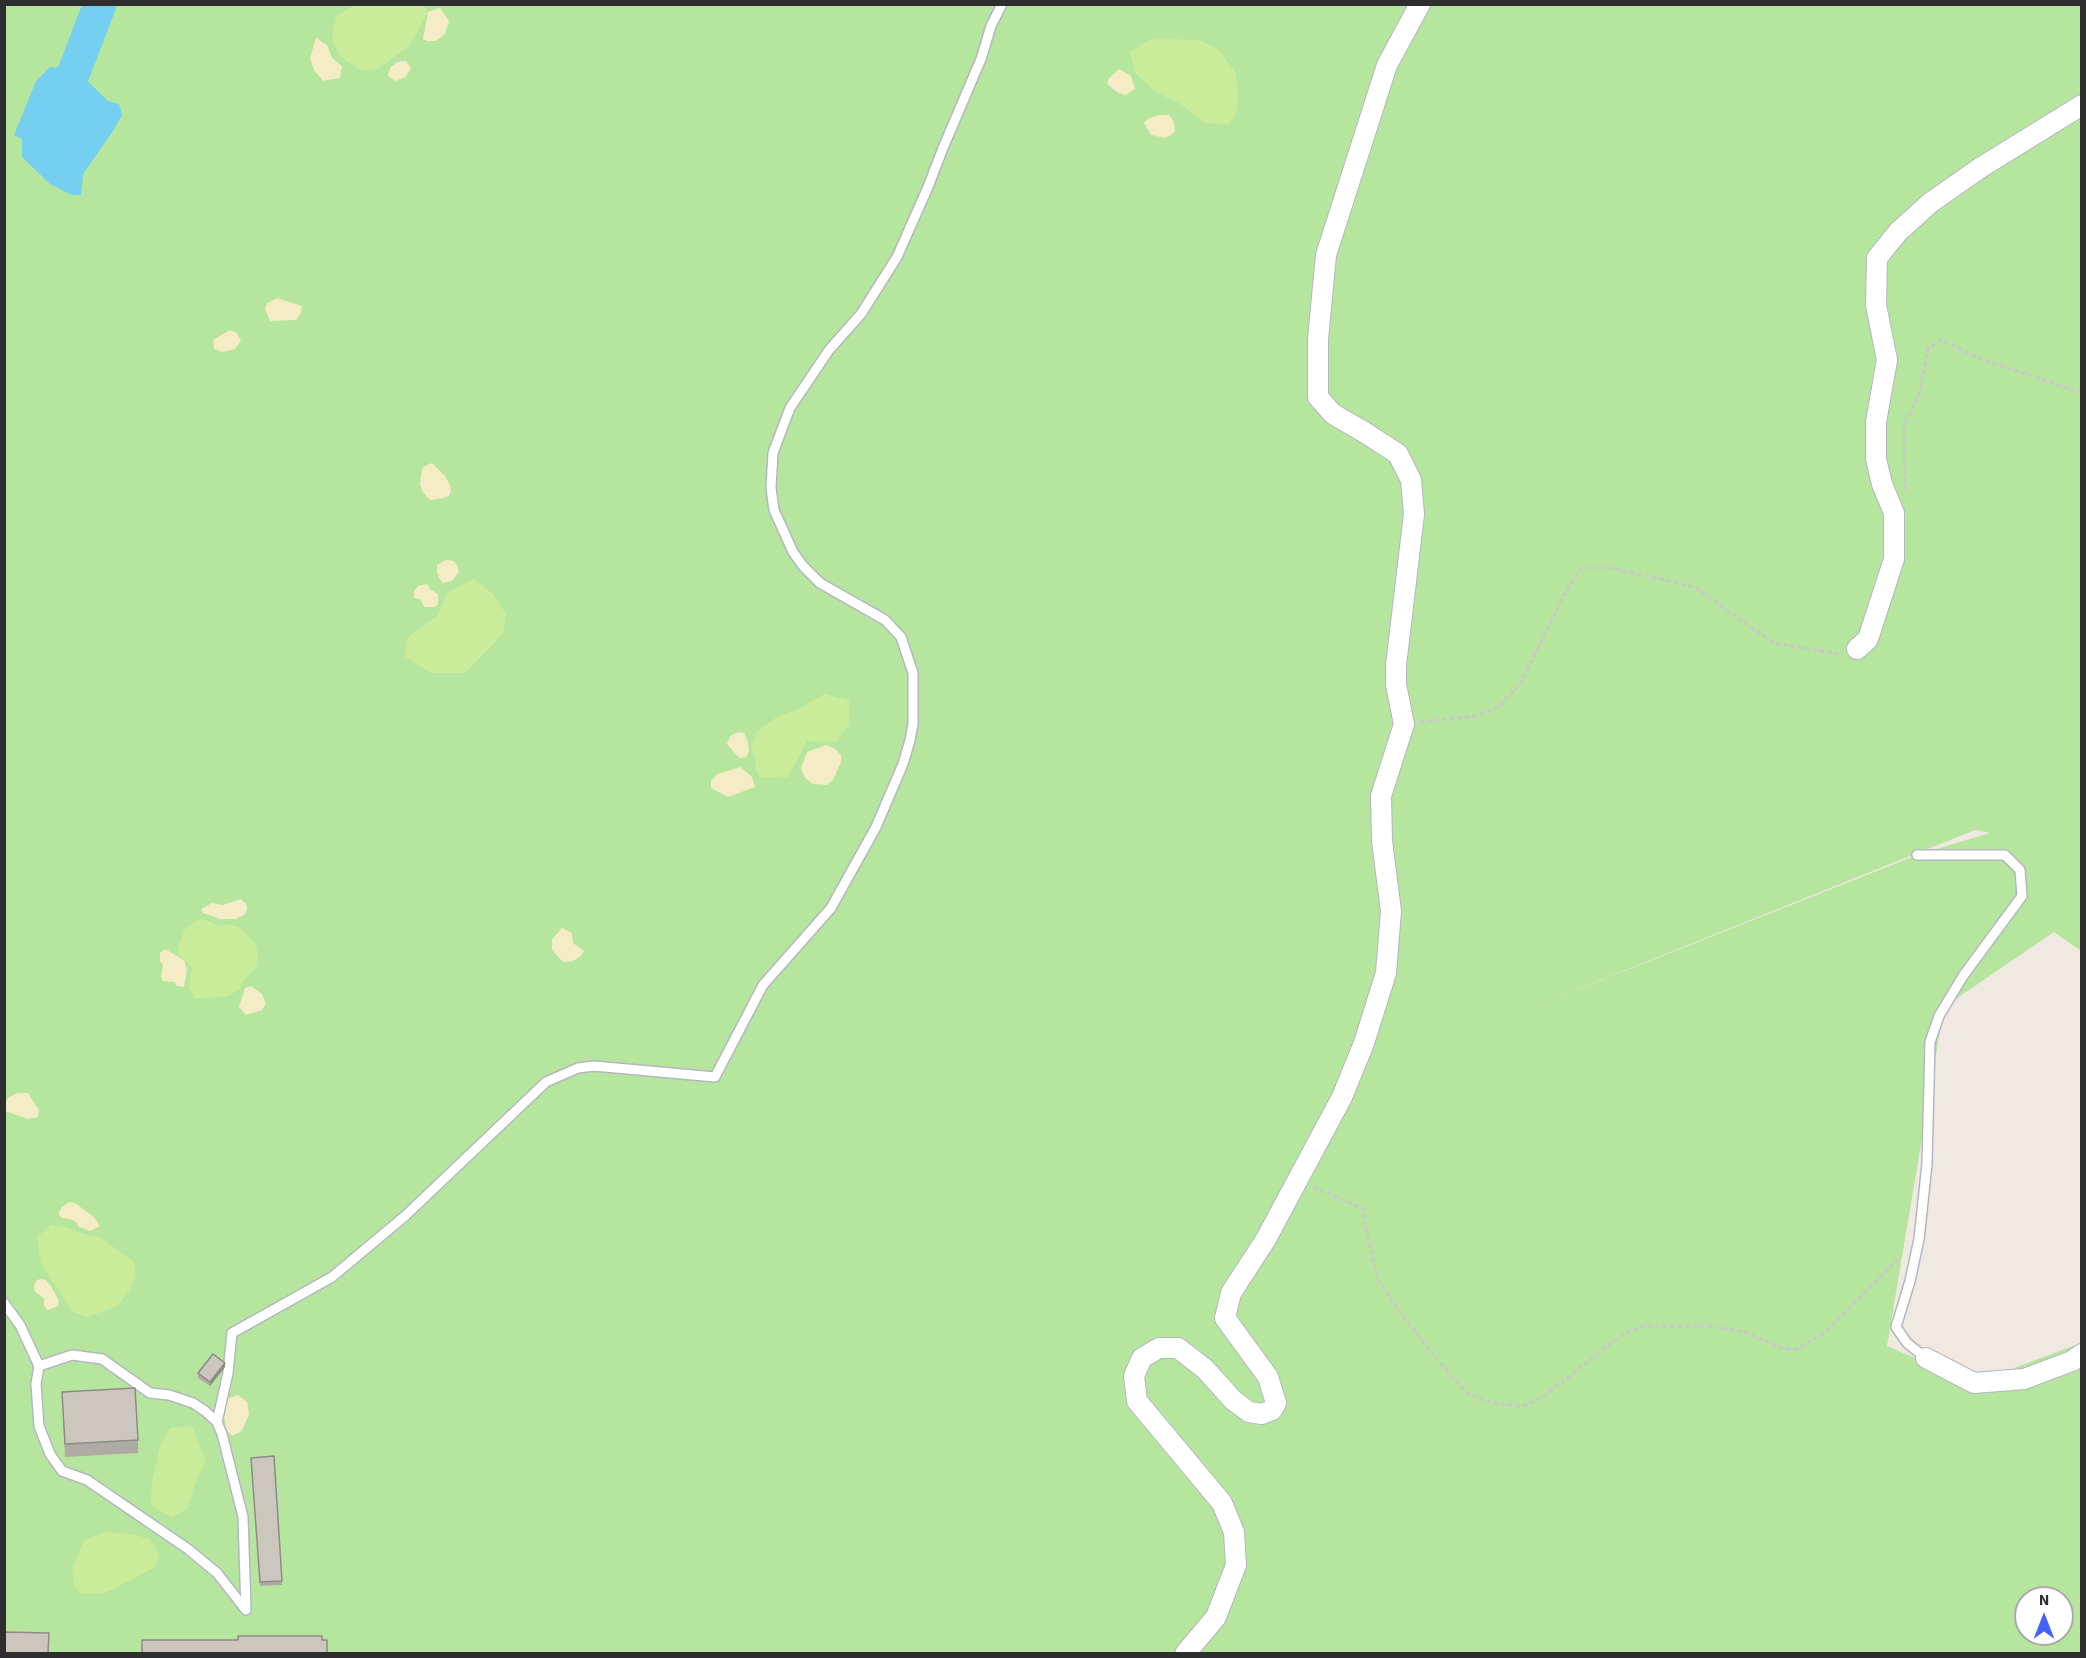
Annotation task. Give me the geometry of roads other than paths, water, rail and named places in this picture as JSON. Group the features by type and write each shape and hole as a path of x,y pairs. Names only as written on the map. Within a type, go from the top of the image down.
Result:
{"street":[{"path":"1185,1653 1216,1617 1236,1565 1234,1532 1222,1503 1137,1401 1134,1376 1142,1358 1159,1347 1178,1348 1205,1369 1233,1400 1249,1412 1262,1414 1272,1410 1275,1403 1268,1377 1226,1318 1231,1293 1266,1239 1342,1096 1360,1054 1386,973 1391,911 1382,841 1381,796 1404,724 1396,686 1396,665 1414,514 1411,480 1398,454 1333,414 1318,397 1318,339 1326,255 1387,65 1420,4"},
{"path":"1857,649 1868,639 1894,559 1894,513 1882,484 1876,459 1876,422 1887,360 1876,305 1877,258 1898,232 1930,202 2082,105"},
{"path":"1926,1358 1974,1383 2024,1379 2072,1361 2082,1354"}],"lane":[{"path":"217,1422 228,1373 232,1333 340,1271 430,1193 546,1082 578,1068 594,1066 715,1077 763,985 831,908 889,796 910,740 914,724 913,673 901,637 885,620 820,583 793,552 774,510 771,488 773,453 790,408 829,350 861,314 897,257 1002,4"},
{"path":"1917,855 2005,855 2020,870 2022,896 1963,976 1939,1016 1930,1042 1927,1164 1918,1239 1910,1281 1896,1327 1907,1343 1926,1358"},
{"path":"4,1303 20,1326 39,1366 36,1384 39,1426 50,1454 62,1471 87,1480 188,1549 217,1574 246,1610 243,1517 217,1422 193,1403 169,1395 150,1393 102,1359 72,1355 39,1366"}],"water":[{"path":"50,67 70,69 80,74 108,101 119,104 122,115 83,174 81,195 72,195 50,184 22,157 22,139 14,135 36,81"}],"waterway":[{"path":"74,72 100,4"}]}
